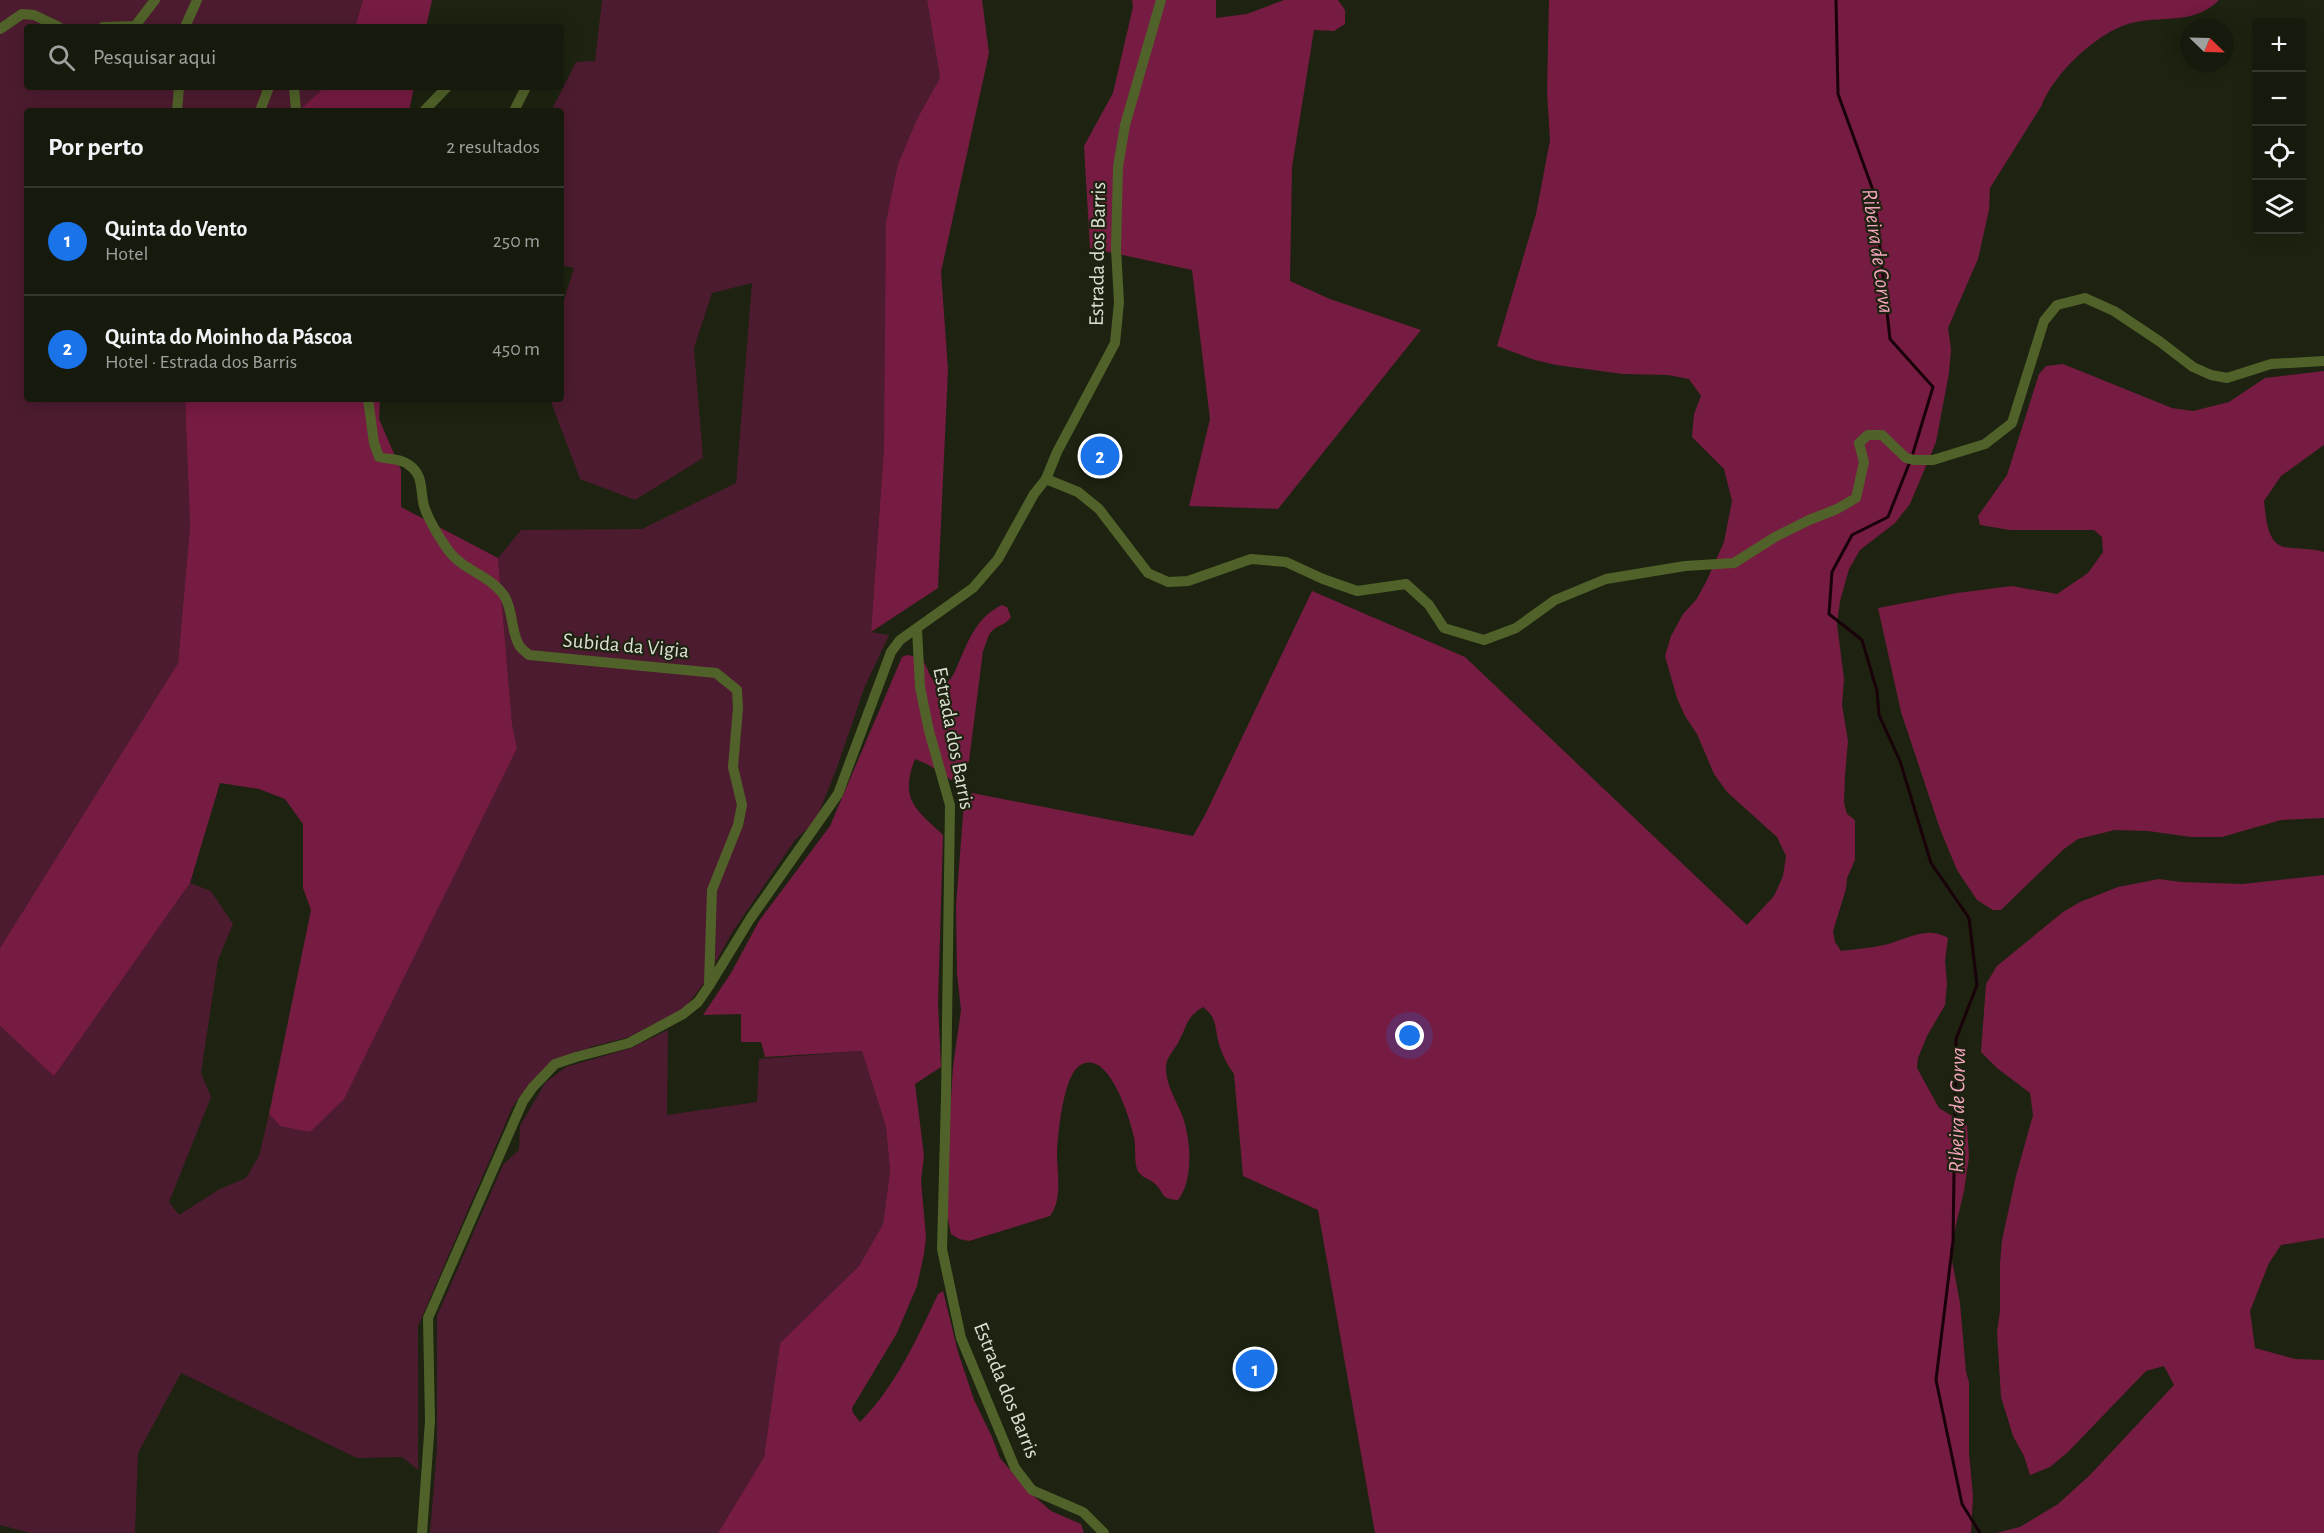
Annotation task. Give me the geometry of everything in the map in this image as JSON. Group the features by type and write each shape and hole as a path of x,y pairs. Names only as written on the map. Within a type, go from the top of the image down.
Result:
{"street":[{"path":"136,24 154,0"},
{"path":"186,24 197,0"},
{"name":"Estrada dos Barris","path":"1104,1533 1083,1512 1032,1490 1015,1468 961,1338 942,1249 950,805 929,731 920,687 917,629 973,588 998,559 1034,494 1046,479 1070,428 1116,343 1119,302 1116,238 1118,167 1125,125 1161,0"},
{"path":"0,29 22,14 34,15 53,24"},
{"path":"177,108 179,90"},
{"path":"261,108 268,90"},
{"path":"294,90 297,108"},
{"path":"427,108 444,90"},
{"path":"516,108 524,90"},
{"path":"1046,479 1078,492 1099,509 1148,573 1168,582 1188,581 1251,559 1286,562 1357,591 1406,584 1429,605 1444,628 1484,640 1516,628 1555,600 1606,579 1685,566 1734,563 1774,537 1837,509 1856,498 1864,462 1859,443 1868,435 1882,435 1906,458 1914,460 1933,460 1985,444 2012,423 2044,321 2057,305 2085,298 2114,311 2193,367 2211,375 2227,378 2271,364 2324,361"},
{"name":"Subida da Vigia","path":"368,402 374,443 379,457 388,460 398,459 411,466 420,476 424,506 434,529 449,552 460,562 488,578 505,598 519,645 529,655 716,673 737,690 738,708 733,767 742,806 738,825 712,890 709,986"},
{"path":"422,1533 430,1421 428,1318 523,1101 555,1064 629,1043 683,1014 698,1002 750,919 838,794 891,652 900,640 917,629"}],"shaded area":[{"path":"0,0 363,0 356,24 24,24 24,90 322,90 301,108 24,108 24,402 185,402 190,526 178,663 0,948"},
{"path":"363,0 432,0 427,24 356,24"},
{"path":"602,0 927,0 940,78 917,119 898,164 884,447 871,632 889,635 865,686 816,820 795,840 733,931 704,983 685,1008 629,1037 575,1052 553,1063 535,1078 512,1108 418,1326 418,1470 402,1457 357,1458 181,1373 138,1453 135,1533 31,1533 0,1525 0,1026 54,1075 190,883 211,891 233,924 218,960 201,1073 211,1097 169,1202 179,1215 220,1189 246,1178 259,1156 269,1114 280,1126 517,748 512,723 498,558 521,530 642,529 736,483 752,283 712,293 694,348 703,458 635,500 580,479 551,402 564,402 564,300 574,268 564,266 564,108 553,108 562,90 564,90 576,62 595,61"},
{"path":"927,0 982,0 989,53 941,272 948,370 938,588 871,632 884,447 886,222 898,164 917,119 940,78"},
{"path":"1132,0 1216,0 1216,18 1247,14 1284,0 1338,0 1345,10 1345,24 1334,31 1314,30 1292,167 1290,281 1330,299 1421,330 1278,509 1189,506 1210,419 1192,270 1090,248 1084,146 1113,93 1133,7"},
{"path":"1549,0 2219,0 2210,8 2190,16 2136,22 2108,33 2080,54 2048,92 1990,188 1989,210 1978,259 1948,328 1951,349 1949,373 1936,442 1910,504 1895,523 1860,550 1849,569 1840,601 1837,624 1844,679 1842,705 1848,741 1844,803 1847,814 1855,820 1855,860 1847,878 1846,889 1833,931 1835,942 1841,951 1884,945 1924,933 1940,934 1948,938 1945,961 1947,983 1945,1005 1927,1036 1918,1058 1917,1068 1939,1108 1967,1125 1969,1157 1964,1191 1950,1250 1960,1303 1966,1372 1969,1382 1969,1453 1973,1496 1971,1533 1375,1533 1318,1210 1243,1176 1234,1074 1221,1051 1214,1020 1203,1007 1188,1021 1166,1064 1166,1074 1185,1124 1189,1147 1187,1182 1178,1200 1165,1197 1154,1183 1138,1172 1134,1137 1128,1115 1116,1087 1099,1066 1090,1063 1079,1066 1074,1072 1065,1094 1057,1153 1058,1194 1050,1216 969,1241 951,1234 946,1210 953,1067 961,1010 957,974 956,906 964,802 972,793 1193,836 1312,591 1465,657 1747,925 1774,896 1783,876 1786,856 1777,837 1727,792 1714,774 1697,734 1677,698 1665,656 1671,636 1683,614 1696,600 1724,542 1732,501 1724,469 1692,437 1694,414 1701,396 1689,379 1668,375 1623,374 1556,365 1497,346 1536,214 1550,140 1547,91"},
{"path":"322,90 413,90 410,108 301,108"},
{"path":"2063,364 2172,408 2193,411 2229,402 2265,378 2324,371 2324,445 2281,476 2264,501 2268,526 2276,543 2284,547 2324,552 2324,818 2281,820 2222,837 2191,837 2148,831 2115,830 2078,839 2064,849 2001,910 1993,910 1977,900 1957,870 1940,829 1901,712 1878,608 1957,593 2012,586 2057,594 2088,573 2103,552 2102,537 2094,530 2010,530 1980,525 1978,516 2007,475 2039,374 2046,366"},
{"path":"185,402 380,402 379,419 401,470 401,507 498,558 512,723 517,748 344,1099 310,1132 280,1126 269,1114 311,910 303,888 303,824 285,799 259,789 220,783 190,883 54,1076 0,1026 0,948 178,663 190,526"},
{"path":"1002,605 1007,607 1011,617 991,632 983,651 969,761 965,771 958,778 951,780 929,765 915,759 911,773 909,785 913,803 943,835 938,1004 941,1067 915,1084 924,1155 921,1181 926,1237 917,1286 897,1333 852,1408 860,1422 884,1394 913,1345 938,1294 943,1291 958,1352 974,1400 1000,1458 1027,1490 1051,1511 1081,1524 1084,1533 718,1533 764,1457 780,1343 859,1266 883,1224 890,1171 886,1127 862,1051 765,1057 761,1042 741,1042 741,1014 703,1015 731,973 759,921 830,826 902,657 907,655 922,660 933,680 946,683 954,674 966,645 980,622"},
{"path":"2324,875 2324,1238 2281,1245 2269,1263 2250,1311 2255,1348 2295,1359 2324,1360 2324,1533 1996,1533 2020,1527 2058,1504 2090,1475 2174,1385 2164,1366 2146,1371 2068,1452 2050,1467 2030,1475 2024,1456 2013,1436 2001,1397 1997,1332 2000,1311 2002,1240 2016,1176 2033,1115 2030,1093 1997,1068 1981,1052 1986,984 1997,966 2063,912 2080,902 2118,887 2159,879 2243,884"},
{"path":"668,1030 667,1115 757,1102 759,1059 862,1051 886,1127 890,1171 883,1224 859,1266 780,1343 764,1457 718,1533 430,1533 437,1448 437,1316 503,1165 519,1150 520,1126 545,1083 566,1067 631,1048"}],"waterway":[{"name":"Ribeira de Corva","path":"1836,0 1838,94 1874,193 1890,339 1933,387 1913,453"},
{"name":"Ribeira de Corva","path":"1909,464 1888,517 1852,535 1832,572 1829,614 1862,640 1877,691 1879,715 1900,761 1931,863 1969,918 1977,985 1956,1039 1953,1241 1936,1380 1962,1504 1980,1533"}],"place":[{"name":"Quinta do Moinho da Páscoa","path":"1100,456"},
{"name":"Quinta do Vento","path":"1255,1369"}]}
